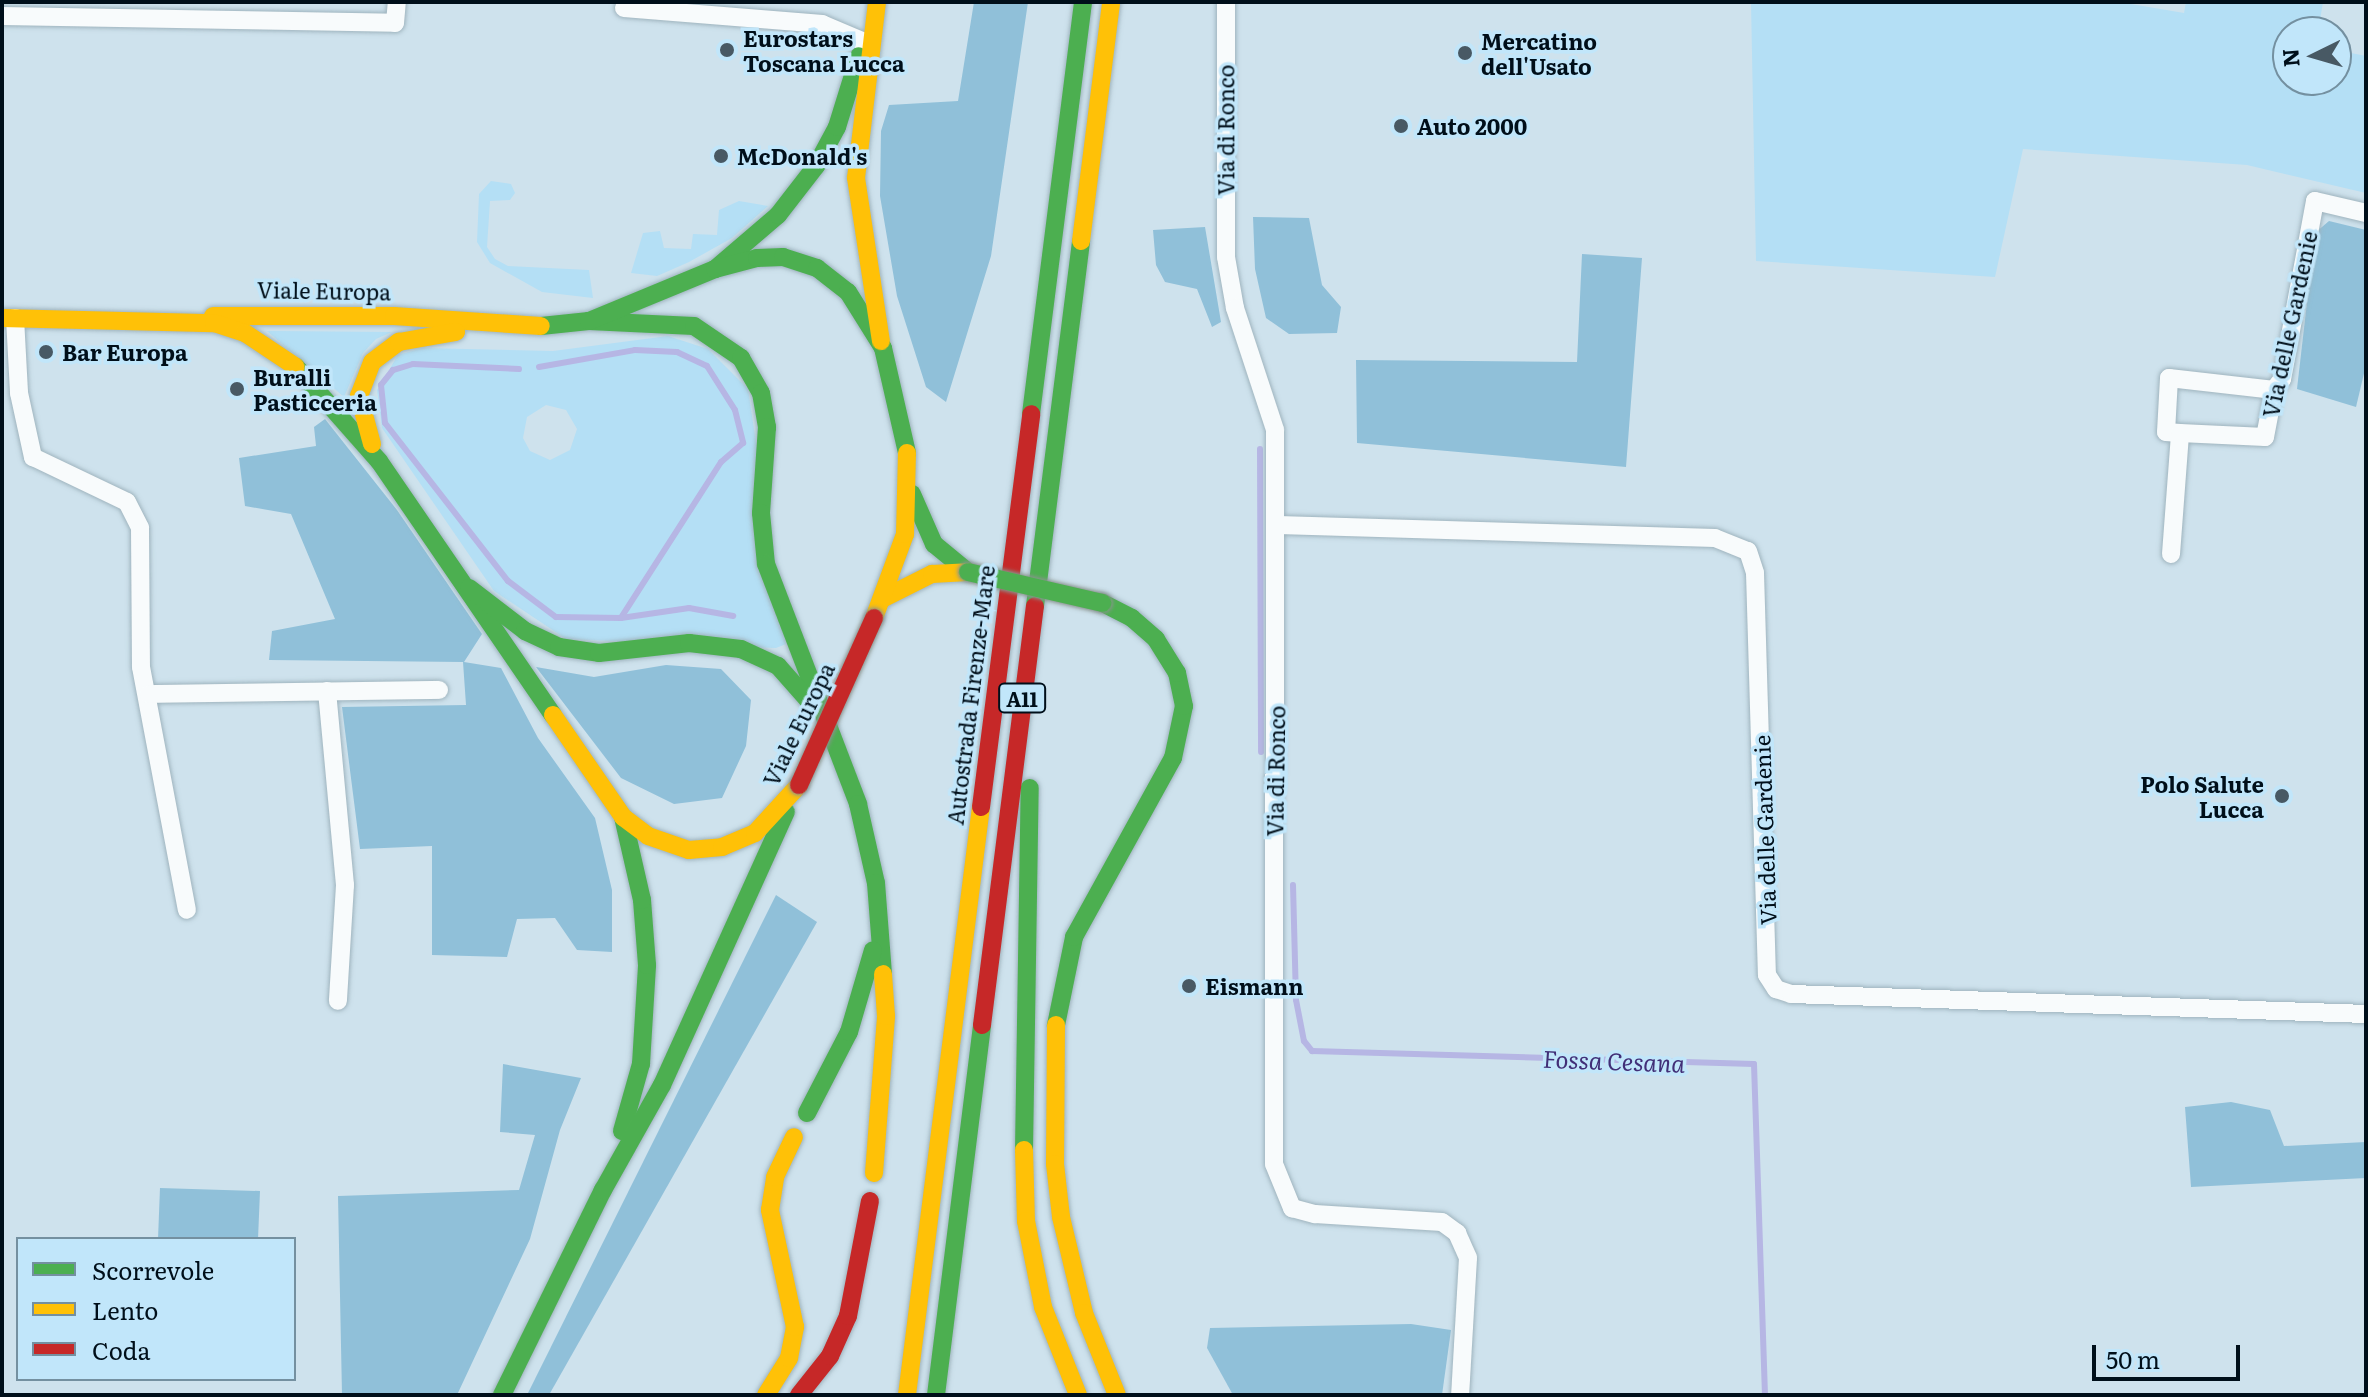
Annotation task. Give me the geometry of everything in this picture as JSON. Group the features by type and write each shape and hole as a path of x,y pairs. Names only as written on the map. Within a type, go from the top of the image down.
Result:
{"main road":[{"name":"Viale Europa","path":"715,269 778,215 816,166 837,127 875,2"},
{"name":"Viale Europa","path":"183,320 245,333 278,353 379,461 469,588 623,817 666,845 706,849 755,833 796,791 884,598 905,534 908,484 902,418 883,348 858,217 856,178 875,2"},
{"name":"Autostrada Firenze-Mare","path":"907,1395 922,1256 1083,2"},
{"name":"A11","path":"936,1395 1111,2"},
{"name":"Viale Europa","path":"379,461 359,396 363,375 378,354 422,337 589,321 715,269 768,257 817,268 848,292 883,348"},
{"name":"Viale Europa","path":"8,318 183,320 278,312 432,318 511,327"},
{"path":"589,321 694,326 725,344 753,374 767,427 761,513 766,564 843,761 866,829 879,926 885,1057 874,1173"},
{"path":"908,484 934,544 968,572"},
{"path":"884,598 920,578 968,572 1102,603 1132,618 1164,649 1177,673 1184,706 1169,767 1074,937 1056,1016 1055,1164 1061,1217 1084,1313 1117,1395"},
{"path":"469,588 525,631 559,647 615,653 709,644 761,658 805,694 843,761"},
{"path":"1032,621 1024,1182 1043,1307 1078,1395"},
{"path":"502,1395 603,1190 662,1085 796,791"},
{"path":"603,1190 641,1064 647,965 642,900 623,817"},
{"path":"807,1113 849,1032 879,926"},
{"path":"766,1395 789,1358 795,1327 770,1210 775,1177 794,1137"},
{"path":"799,1395 830,1356 848,1316 870,1201"},
{"path":"886,1395 922,1256"}],"street":[{"path":"2,16 395,23 397,2"},
{"name":"Via di Ronco","path":"1226,2 1226,257 1235,308 1275,430 1278,525 1274,1164 1292,1208 1315,1214 1442,1222 1457,1233 1468,1258 1460,1395"},
{"path":"624,8 822,24 862,41"},
{"name":"Via delle Gardenie","path":"2180,433 2265,437 2274,390 2282,379 2315,201 2366,213"},
{"path":"8,318 19,393 33,457 111,492 135,514 141,667 149,694 187,910"},
{"path":"2171,554 2180,433 2166,432 2169,378 2274,390"},
{"name":"Via delle Gardenie","path":"1278,525 1715,538 1748,551 1755,573 1767,975 1776,989 1791,994 2366,1014"},
{"path":"149,694 439,690"},
{"path":"327,691 345,885 338,1001"}],"shaded area":[{"path":"974,2 1028,2 991,256 946,402 926,387 897,296 880,196 881,131 889,105 958,101"},
{"path":"1751,2 2119,2 2184,13 2186,2 2323,2 2321,16 2272,16 2272,96 2352,96 2352,53 2366,56 2366,193 2247,165 2023,149 1995,277 1756,261"},
{"path":"491,181 511,184 515,193 510,200 490,201 487,247 495,259 508,266 589,270 593,298 542,292 490,263 477,242 479,194"},
{"path":"739,201 768,206 732,238 689,262 657,276 631,273 643,233 660,231 664,248 691,249 693,234 717,235 719,210"},
{"path":"1253,217 1309,218 1322,285 1341,307 1337,333 1289,334 1266,318 1255,269"},
{"path":"2329,221 2366,230 2366,365 2356,407 2297,389 2315,233"},
{"path":"1205,227 1221,322 1212,327 1197,289 1165,282 1156,265 1153,230"},
{"path":"1582,254 1642,258 1626,467 1357,443 1356,360 1577,362"},
{"path":"267,331 392,332 376,339 363,353 344,397"},
{"path":"668,336 708,349 748,389 786,644 776,648 566,639 494,591 382,428 377,390 398,355 423,348 553,351","holes":["546,405 566,410 577,429 570,450 550,460 530,451 523,438 527,417"]},
{"path":"325,419 397,510 482,634 464,662 501,668 538,738 595,818 612,890 612,952 577,950 555,918 517,919 507,957 432,955 432,846 360,849 342,707 466,705 463,662 269,660 272,631 335,619 291,514 245,506 239,458 316,446 314,427"},
{"path":"666,665 721,669 751,700 746,746 722,798 674,804 621,778 536,667 594,677"},
{"path":"776,895 817,922 549,1395 527,1395"},
{"path":"503,1064 581,1078 560,1130 530,1239 457,1395 342,1395 338,1196 519,1190 535,1135 500,1132"},
{"path":"2231,1102 2270,1110 2284,1146 2366,1142 2366,1178 2191,1187 2185,1107"},
{"path":"160,1188 260,1191 258,1237 158,1237"},
{"path":"1411,1324 1451,1330 1442,1395 1233,1395 1207,1348 1210,1328"}],"waterway":[{"path":"539,367 635,350 677,352 707,366 735,410 743,443 721,462 621,618"},
{"path":"519,369 413,364 393,370 381,385 385,423 508,581 556,617 621,618 689,608 733,616"},
{"name":"Fossa Cesana","path":"1260,449 1261,752"},
{"name":"Fossa Cesana","path":"1293,885 1296,1000 1304,1041 1312,1051 1754,1064 1765,1395"}],"traffic: fast":[{"path":"1031,414 1083,2"},
{"path":"715,269 778,215 816,166 837,127 859,56"},
{"path":"1035,606 1081,241"},
{"path":"541,326 589,321 715,269 757,258 783,257 817,268 848,292 883,348 907,453"},
{"path":"589,321 694,326 741,358 761,393 767,427 761,513 766,564 858,804 876,883 883,974"},
{"path":"296,367 379,461 553,715"},
{"path":"912,494 934,544 968,572"},
{"path":"968,572 1102,603"},
{"path":"469,588 525,631 559,647 599,653 689,643 741,649 778,666 809,701"},
{"path":"1056,1025 1074,937 1173,758 1184,706 1177,673 1156,639 1132,618 1102,603"},
{"path":"1024,1150 1030,788"},
{"path":"502,1395 603,1190 662,1085 786,812"},
{"path":"622,1131 641,1064 647,965 642,900 623,817"},
{"path":"807,1113 849,1032 873,950"},
{"path":"936,1395 982,1025"}],"traffic: slow":[{"path":"877,2 856,178 881,341"},
{"path":"1081,241 1111,2"},
{"path":"213,316 394,316 541,326"},
{"path":"2,318 214,323 245,333 296,367"},
{"path":"372,444 359,396 372,362 399,342 456,332"},
{"path":"874,618 905,534 907,453"},
{"path":"884,598 932,574 968,572"},
{"path":"553,715 623,817 648,836 689,850 722,847 755,833 799,785"},
{"path":"907,1395 981,807"},
{"path":"874,1173 886,1016 883,974"},
{"path":"1056,1025 1055,1164 1061,1217 1084,1313 1117,1395"},
{"path":"766,1395 789,1358 795,1327 770,1210 775,1177 794,1137"},
{"path":"1024,1150 1026,1221 1043,1307 1078,1395"}],"traffic: jam":[{"path":"981,807 1031,414"},
{"path":"982,1025 1035,606"},
{"path":"799,785 874,618"},
{"path":"799,1395 830,1356 848,1316 870,1201"}],"place":[{"name":"Eurostars Toscana Lucca","path":"727,50"},
{"name":"Mercatino dell'Usato","path":"1465,53"},
{"name":"Auto 2000","path":"1401,126"},
{"name":"McDonald's","path":"721,156"},
{"name":"Bar Europa","path":"46,352"},
{"name":"Buralli Pasticceria","path":"237,389"},
{"name":"Polo Salute Lucca","path":"2282,796"},
{"name":"Eismann","path":"1189,986"}]}
